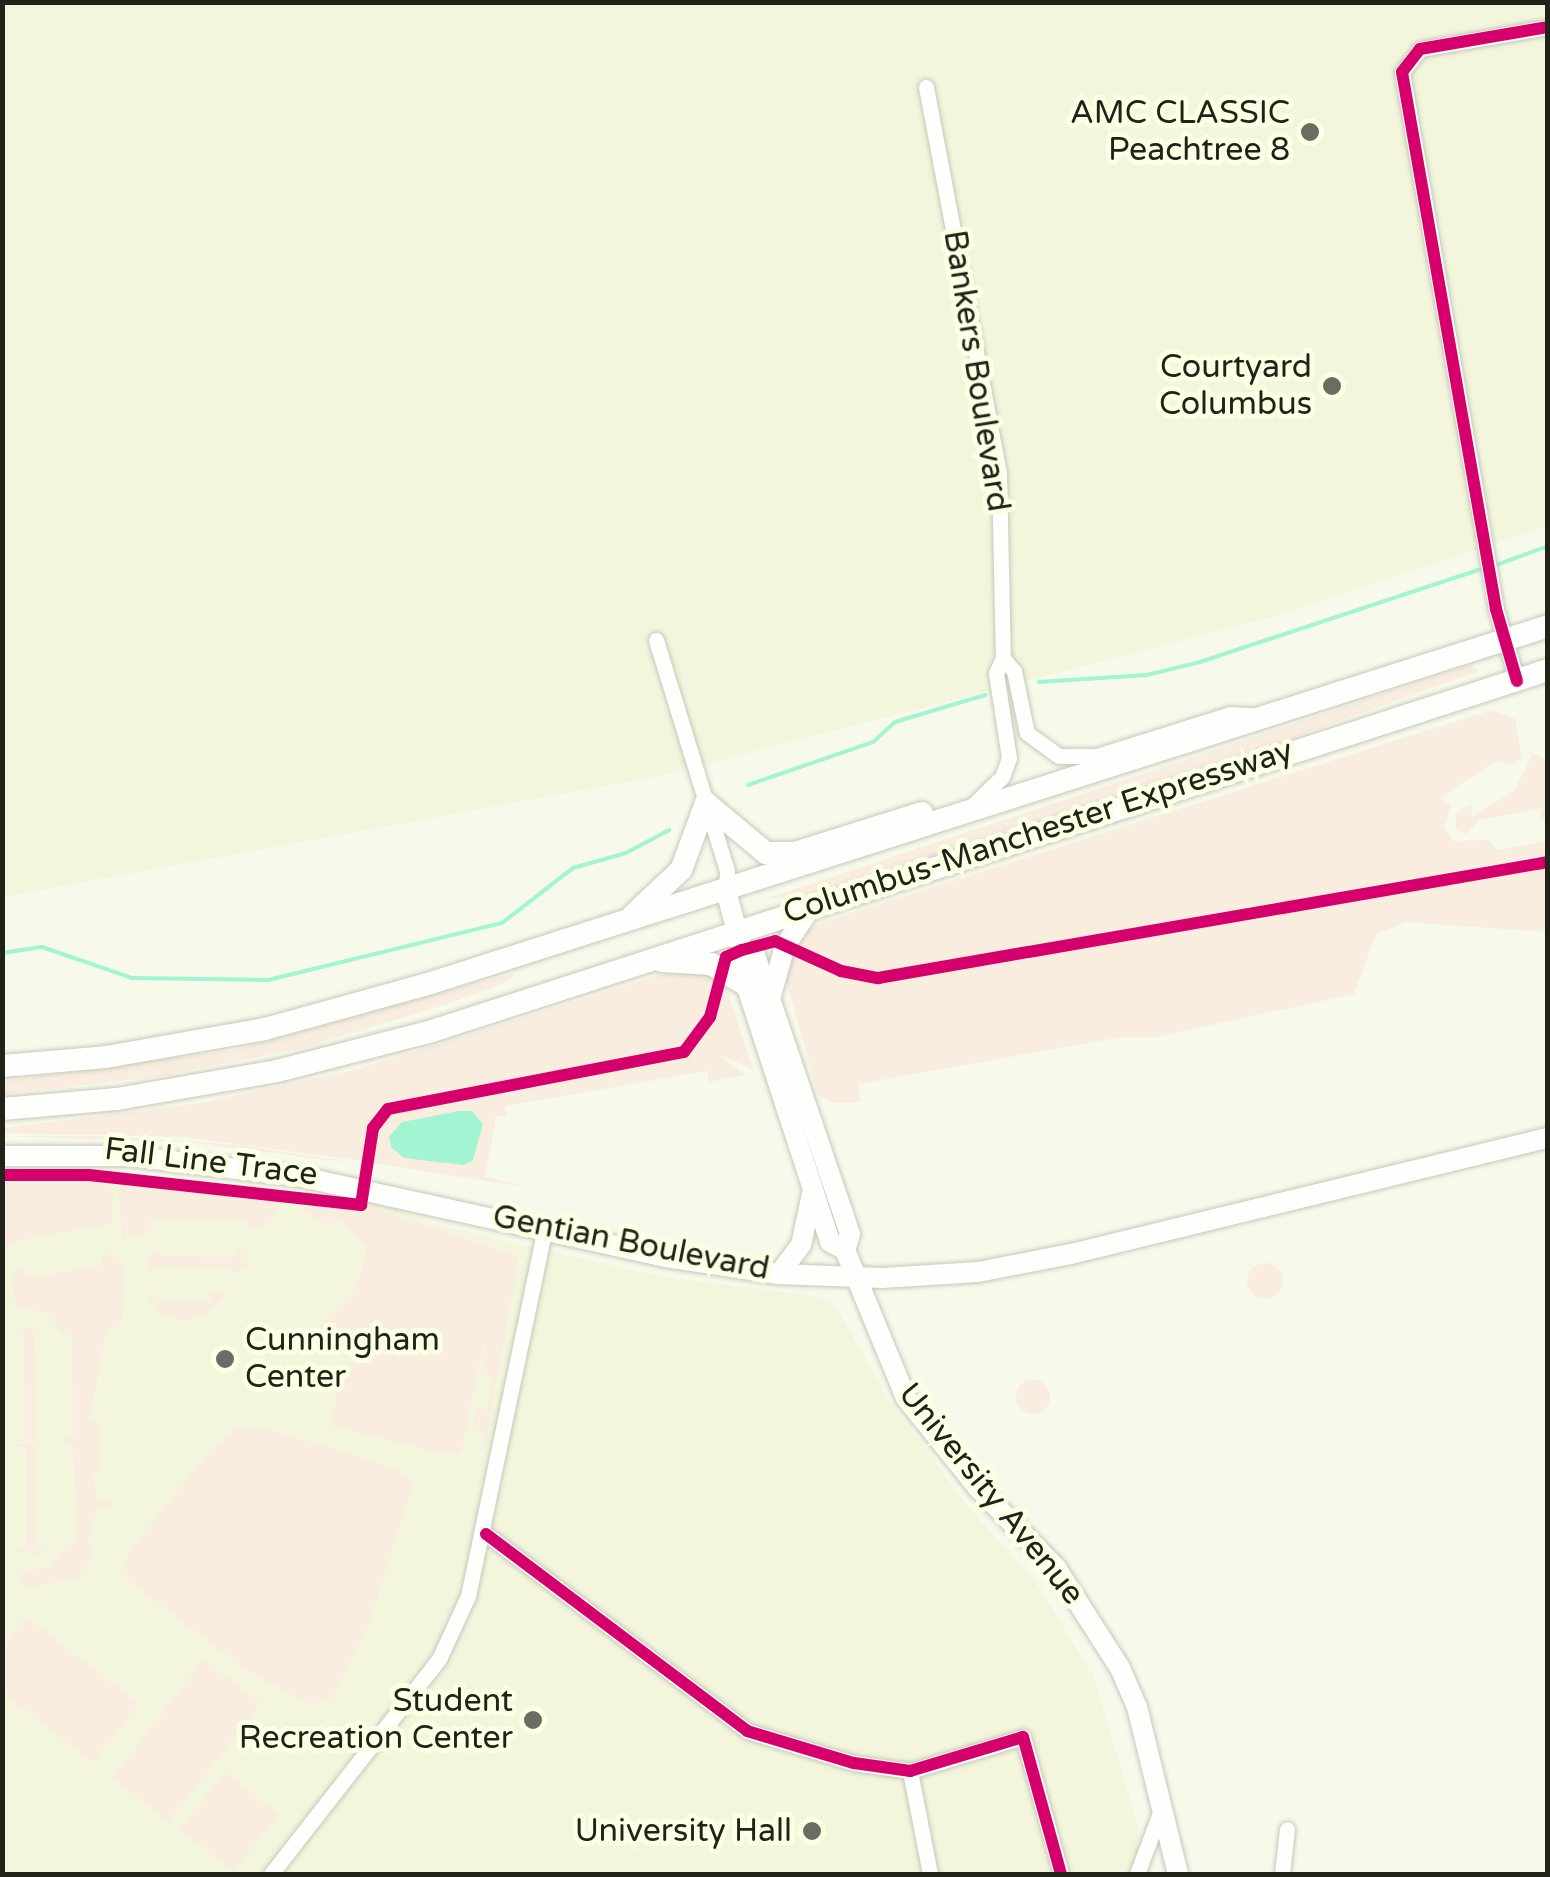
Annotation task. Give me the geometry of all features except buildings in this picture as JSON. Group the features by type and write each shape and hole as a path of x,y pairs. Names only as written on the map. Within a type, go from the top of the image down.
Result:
{"highway":[{"name":"Columbus-Manchester Expressway","path":"2,1066 106,1057 265,1029 726,891 1548,626"},
{"name":"Columbus-Manchester Expressway","path":"2,1110 117,1098 277,1071 429,1032 638,962 740,939 811,906 1548,670"},
{"path":"622,923 681,870 706,803 766,853 795,853 940,807 961,816"},
{"path":"638,962 710,964 746,984"}],"main road":[{"name":"University Avenue","path":"726,891 740,939 746,984 830,1242 845,1250 853,1278 906,1398 978,1488 1056,1568 1120,1668 1137,1707 1178,1874"},
{"path":"770,1001 785,946 811,906"},
{"path":"740,939 755,955 850,1234 845,1250"},
{"name":"Gentian Boulevard","path":"2,1156 129,1156 296,1176 666,1257 779,1274 853,1278 978,1272 1072,1254 1548,1138"},
{"path":"779,1274 808,1227 813,1187"}],"street":[{"path":"1517,681 1484,546 1402,72 1420,49 1548,28"},
{"name":"Bankers Boulevard","path":"926,87 999,473 1003,658 996,673 1009,758 1002,777 961,816"},
{"path":"656,640 727,871 726,891"},
{"name":"Bankers Boulevard","path":"1003,658 1014,671 1027,734 1059,756 1097,756 1230,714 1266,716"},
{"path":"271,1874 439,1659 468,1596 486,1534 545,1228"},
{"path":"486,1534 747,1731 854,1763 910,1772 1023,1736 1061,1874"},
{"path":"910,1772 931,1874"},
{"path":"1136,1874 1162,1810"},
{"path":"1282,1874 1287,1829"}],"shaded area":[{"path":"3,3 1547,3 1547,526 1272,617 659,776 3,897"},
{"path":"1471,665 1479,671 1255,751 798,897 768,898"},
{"path":"1492,710 1515,719 1522,757 1513,765 1496,761 1440,798 1451,805 1444,827 1454,841 1488,840 1497,850 1547,841 1547,855 886,971 851,972 795,947 800,934 823,922"},
{"path":"1533,754 1547,760 1547,819 1539,819 1543,808 1479,820 1467,834 1456,830 1456,813 1471,804 1472,817 1514,791"},
{"path":"1547,868 1547,932 1406,922 1376,934 1354,994 1156,1037 1121,1037 858,1084 861,1102 832,1103 818,1095 785,976 792,953 841,977 882,984"},
{"path":"679,969 719,974 705,1021 680,1050 398,1101 377,1112 362,1161 184,1137 3,1133 3,1128 201,1103 358,1069"},
{"path":"515,973 506,982 447,1004 299,1049 162,1076 3,1094 3,1081 234,1050"},
{"path":"725,984 753,1069 719,1055 745,1075 709,1082 707,1071 505,1106 507,1117 496,1116 485,1177 531,1188 374,1163 381,1119 401,1107 683,1056 711,1025"},
{"path":"472,1111 483,1124 473,1160 464,1165 404,1158 391,1147 389,1137 402,1122"},
{"path":"3,1136 187,1141 361,1164 187,1142"},
{"path":"93,1178 114,1189 112,1224 10,1242 3,1262 3,1179"},
{"path":"92,1179 366,1199 434,1224 663,1277 815,1296 835,1305 889,1400 968,1507 1035,1581 1094,1677 1152,1874 3,1874 3,1183"},
{"path":"119,1186 280,1203 272,1221 254,1231 242,1220 149,1220 152,1232 122,1239"},
{"path":"363,1205 519,1256 484,1452 484,1433 472,1431 475,1408 486,1409 492,1376 481,1374 488,1324 461,1453 446,1455 331,1426 337,1391 358,1354 317,1329 356,1288 368,1246 338,1220 328,1227 298,1207"},
{"path":"163,1248 160,1256 234,1257 239,1248 251,1268 230,1275 233,1267 161,1266 149,1273 150,1255"},
{"path":"103,1253 119,1258 125,1270 121,1327 107,1328 90,1419 101,1423 101,1469 93,1476 98,1502 108,1500 110,1509 98,1509 88,1542 96,1549 77,1579 22,1588 20,1572 51,1567 64,1546 76,1544 73,1447 62,1440 73,1436 72,1335 62,1334 46,1313 15,1308 13,1276 21,1268 28,1278 102,1265"},
{"path":"1265,1263 1278,1268 1283,1281 1278,1294 1265,1299 1252,1294 1247,1281 1252,1268"},
{"path":"145,1292 161,1300 213,1301 210,1293 229,1293 205,1316 180,1322 158,1312"},
{"path":"32,1326 43,1333 34,1336 35,1437 44,1440 15,1441 25,1437 24,1336 14,1333"},
{"path":"1033,1380 1045,1385 1050,1397 1045,1409 1033,1414 1021,1409 1016,1397 1021,1385"},
{"path":"239,1427 275,1431 394,1468 414,1483 367,1630 332,1698 312,1705 246,1670 120,1574 130,1550 210,1450"},
{"path":"15,1444 44,1444 35,1447 36,1546 46,1549 38,1554 17,1551 26,1546 26,1448"},
{"path":"26,1616 139,1704 93,1763 3,1693 3,1646"},
{"path":"204,1659 261,1703 169,1822 112,1778"},
{"path":"225,1772 279,1814 234,1872 179,1829"}],"waterway":[{"path":"1491,567 1548,546"},
{"path":"1039,682 1147,675 1200,662 1482,569"},
{"path":"748,785 873,742 895,722 985,695"},
{"path":"2,953 42,947 132,978 268,980 502,923 573,868 626,853 669,830"}],"cycle path":[{"path":"1517,681 1496,609 1402,72 1420,49 1548,27"},
{"name":"Fall Line Trace","path":"2,1175 89,1175 361,1205 373,1128 388,1109 684,1052 710,1017 726,957 742,950 775,941 841,971 878,978 1548,862"},
{"path":"486,1534 747,1731 854,1763 910,1771 1023,1737 1061,1874"}],"place":[{"name":"AMC CLASSIC Peachtree 8","path":"1310,132"},
{"name":"Courtyard Columbus","path":"1332,386"},
{"name":"Cunningham Center","path":"225,1359"},
{"name":"Student Recreation Center","path":"533,1720"},
{"name":"University Hall","path":"812,1831"}]}
